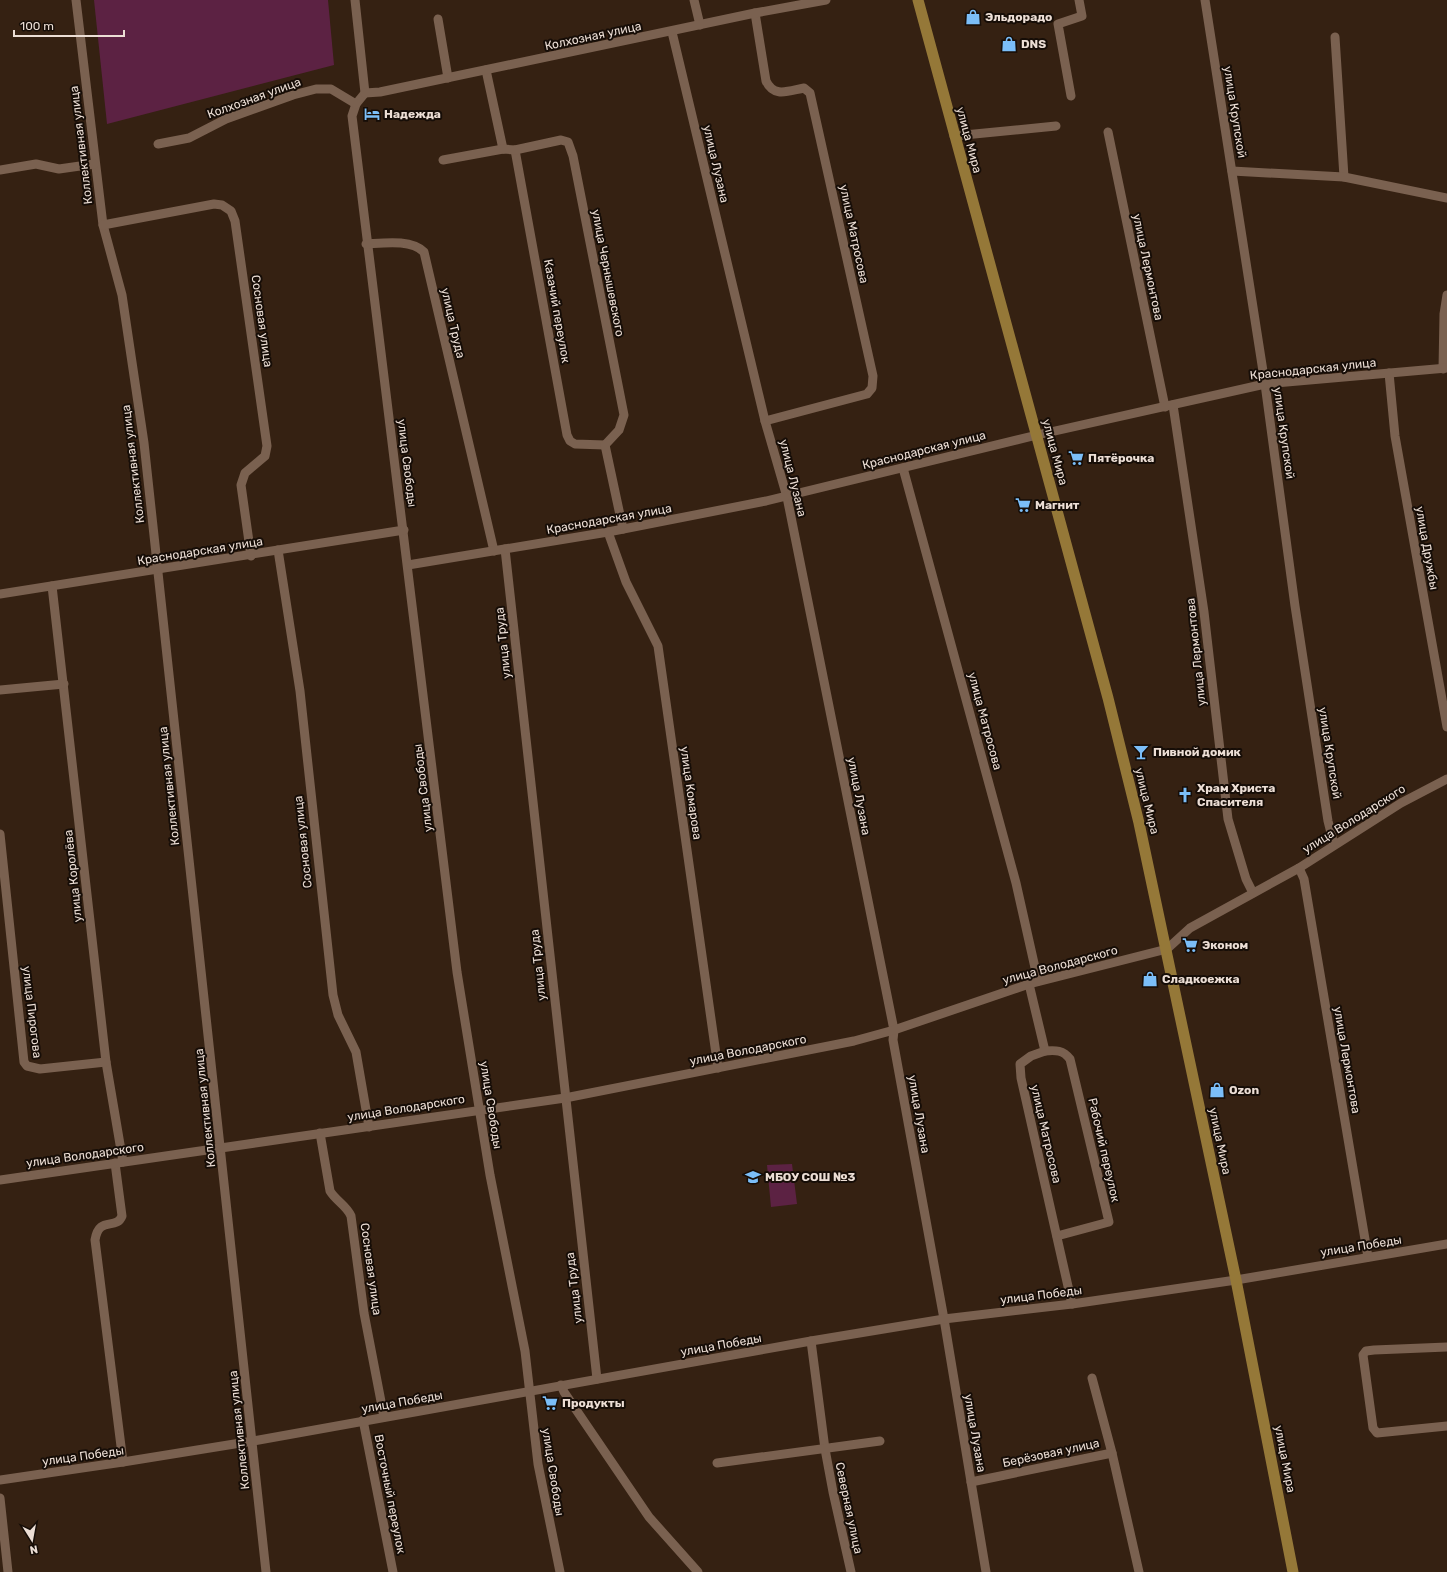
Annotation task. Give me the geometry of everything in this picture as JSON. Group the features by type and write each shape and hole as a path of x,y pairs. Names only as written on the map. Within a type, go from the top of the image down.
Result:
{"main road":[{"name":"улица Мира","path":"918,0 1110,705 1139,823 1167,949 1236,1280 1293,1572"}],"street":[{"name":"Коллективная улица","path":"76,0 94,164 103,225 126,313 144,443 253,1440 266,1572"},
{"path":"355,0 365,93"},
{"path":"694,0 700,25"},
{"name":"Колхозная улица","path":"365,93 380,92 672,32 755,13 826,0"},
{"path":"1072,96 1058,24 1082,16 1079,0"},
{"name":"улица Крупской","path":"1205,0 1265,384 1295,606 1328,821 1334,845"},
{"name":"улица Матросова","path":"755,13 766,81 770,89 775,92 804,88 810,93 873,376 872,388 866,394 765,421"},
{"path":"438,19 448,78"},
{"name":"улица Лузана","path":"672,32 765,421 787,497 894,1030 892,1040 944,1319 986,1572"},
{"path":"1335,37 1344,177"},
{"path":"486,70 503,149"},
{"name":"Колхозная улица","path":"158,144 189,138 220,121 293,95 316,89 331,88 356,104"},
{"name":"улица Свободы","path":"365,93 356,104 352,116 366,244 404,530 458,972 478,1110 525,1350 538,1464 560,1572"},
{"path":"954,136 1056,126"},
{"name":"улица Лермонтова","path":"1108,132 1169,406 1204,612 1228,819 1246,879 1253,893"},
{"name":"улица Чернышевского","path":"443,160 503,149 515,150 561,140 568,142 573,156 624,415 619,430 605,445"},
{"name":"Казачий переулок","path":"515,150 567,435 570,441 575,444 605,445"},
{"path":"0,170 36,164 59,170 94,164"},
{"path":"1232,171 1344,177 1447,198"},
{"name":"Сосновая улица","path":"103,225 214,204 222,205 231,211 235,221 268,446 265,456 245,474 241,485 251,556"},
{"name":"улица Труда","path":"366,244 418,246 424,252 494,551"},
{"path":"1445,369 1444,314 1447,295"},
{"name":"Краснодарская улица","path":"408,565 608,532 787,497 1037,435 1265,384 1445,369"},
{"name":"улица Дружбы","path":"1389,373 1395,436 1447,727"},
{"path":"605,445 624,529"},
{"name":"улица Матросова","path":"903,468 1016,883 1034,983 1044,1051 1031,1056 1020,1064 1021,1078 1072,1304"},
{"name":"Краснодарская улица","path":"0,594 251,556 278,550 404,530"},
{"name":"улица Комарова","path":"608,532 626,582 658,646 718,1068"},
{"name":"улица Труда","path":"505,549 597,1379"},
{"name":"Сосновая улица","path":"278,550 300,691 333,995 338,1015 356,1052 369,1126"},
{"name":"улица Королёва","path":"52,586 106,1062 119,1162 122,1216 117,1223 101,1225 96,1231 95,1240 124,1462"},
{"path":"0,690 64,684"},
{"name":"улица Володарского","path":"0,1180 565,1098 854,1041 894,1030 1034,983 1167,949 1190,928 1299,868 1401,803 1447,779"},
{"name":"улица Пирогова","path":"0,834 24,1062 27,1066 40,1069 106,1062"},
{"name":"улица Лермонтова","path":"1299,868 1305,887 1368,1257"},
{"name":"Рабочий переулок","path":"1044,1051 1057,1050 1064,1052 1070,1059 1109,1222 1057,1236"},
{"name":"Сосновая улица","path":"320,1133 330,1191 334,1198 349,1210 351,1216 364,1313 384,1417"},
{"name":"улица Победы","path":"0,1480 124,1462 253,1440 811,1341 944,1319 1072,1304 1236,1280 1447,1244"},
{"name":"Северная улица","path":"811,1341 825,1449 851,1572"},
{"path":"1447,1347 1374,1350 1366,1351 1363,1356 1373,1428 1377,1433 1447,1426"},
{"name":"Берёзовая улица","path":"1092,1378 1112,1453 1139,1572"},
{"path":"561,1385 564,1392 649,1517 698,1572"},
{"name":"Восточный переулок","path":"363,1420 394,1572"},
{"name":"Северная улица","path":"717,1463 880,1441"},
{"name":"Берёзовая улица","path":"971,1482 1112,1453"},
{"path":"0,1498 8,1572"}],"shaded area":[{"path":"94,0 328,0 334,65 107,124"},
{"path":"792,1164 797,1204 771,1207 767,1165"}],"place":[{"name":"Эльдорадо","path":"973,17"},
{"name":"DNS","path":"1009,44"},
{"name":"Надежда","path":"372,114"},
{"name":"Пятёрочка","path":"1076,458"},
{"name":"Магнит","path":"1023,505"},
{"name":"Пивной домик","path":"1141,752"},
{"name":"Храм Христа Спасителя","path":"1185,795"},
{"name":"Эконом","path":"1190,945"},
{"name":"Сладкоежка","path":"1150,979"},
{"name":"Ozon","path":"1217,1090"},
{"name":"МБОУ СОШ №3","path":"753,1177"},
{"name":"Продукты","path":"550,1403"}]}
